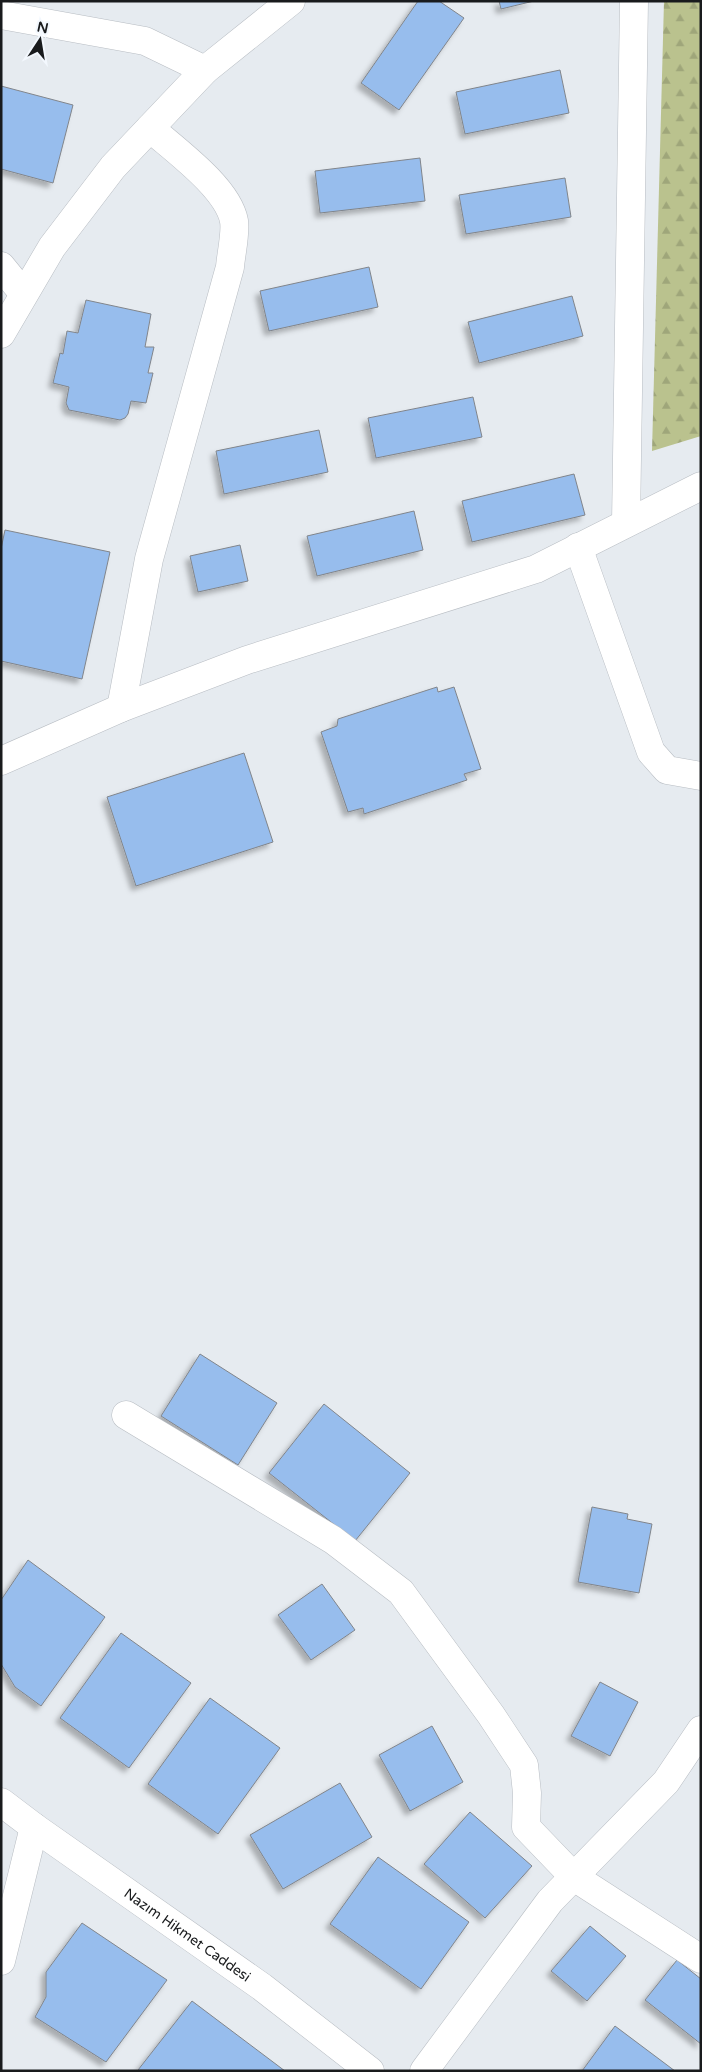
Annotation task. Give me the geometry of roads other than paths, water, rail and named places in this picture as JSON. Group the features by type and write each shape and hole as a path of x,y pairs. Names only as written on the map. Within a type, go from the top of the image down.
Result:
{"street":[{"path":"1,334 52,247 108,175 205,70 291,1"},
{"path":"626,523 634,1"},
{"path":"1,15 145,41 205,70"},
{"path":"121,708 149,559 230,267 234,221 227,203 216,186 150,128"},
{"path":"1,266 24,293"},
{"path":"1,762 121,708 248,660 536,568 701,486"},
{"path":"578,547 651,752 668,770 701,776"},
{"path":"126,1414 333,1540 401,1592 491,1715 524,1765 528,1793 526,1827 574,1877 701,1959"},
{"path":"429,2069 550,1901 666,1782 701,1730"},
{"name":"Nazım Hikmet Caddesi","path":"1,1802 262,1987 370,2071"},
{"path":"1,1961 34,1827"}]}
